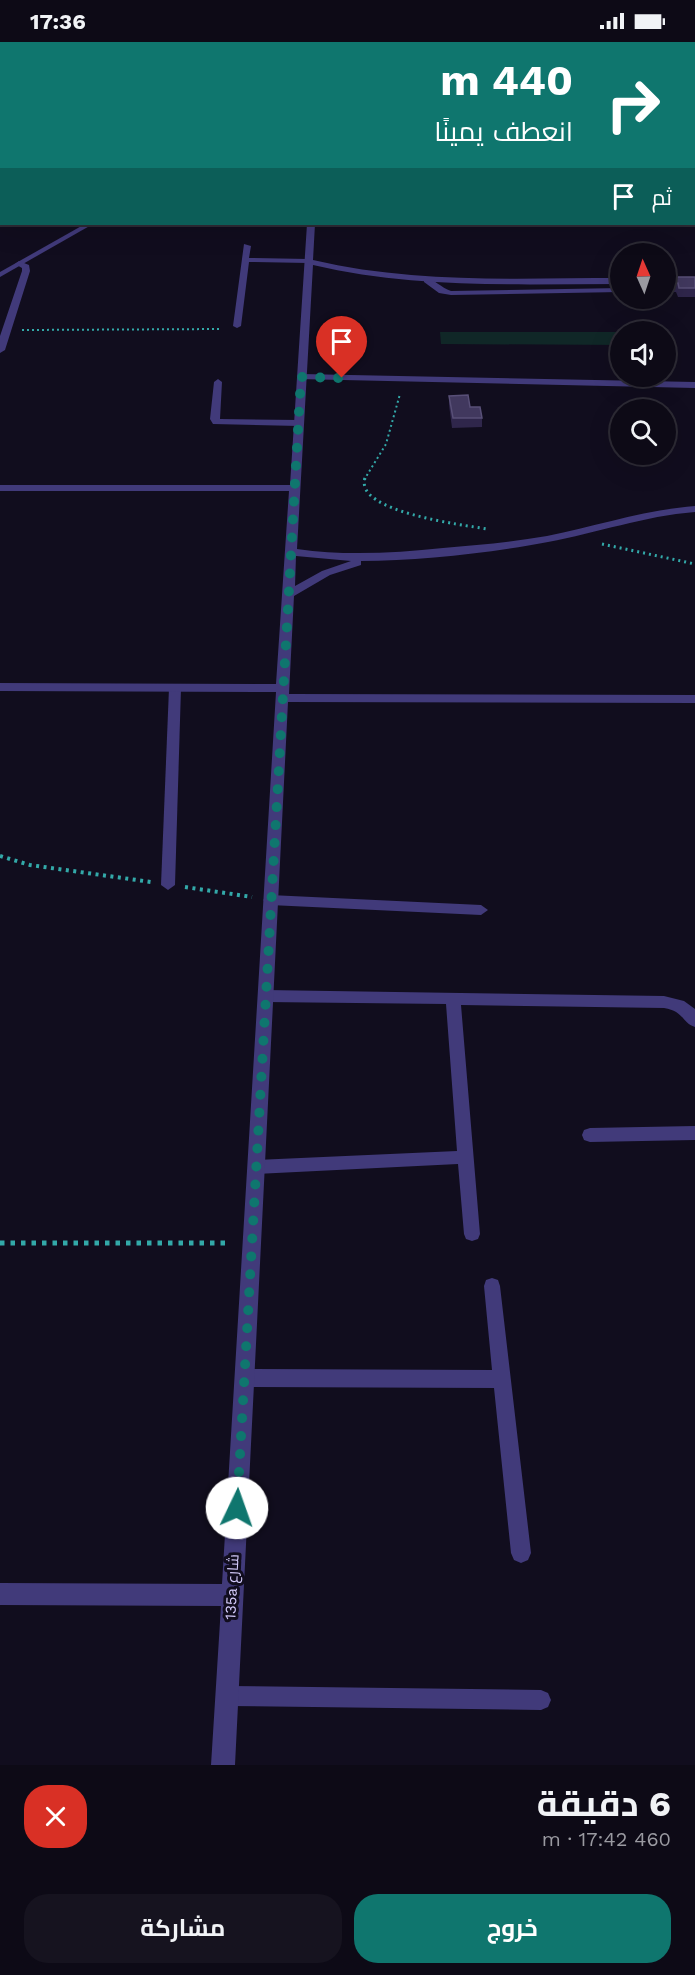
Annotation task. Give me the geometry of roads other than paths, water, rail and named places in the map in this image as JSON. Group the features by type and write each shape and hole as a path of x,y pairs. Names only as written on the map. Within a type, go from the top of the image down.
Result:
{"street":[{"name":"135a شارع","path":"223,1765 270,900 311,225"},
{"path":"308,261 364,274 427,280 610,281"},
{"path":"0,350 27,269 19,264"},
{"path":"0,488 295,488"},
{"path":"291,552 330,558 372,559 496,547 547,538 646,514 695,509"},
{"path":"288,595 326,573 372,559"},
{"path":"0,687 175,688 282,693 695,699"},
{"path":"0,1594 232,1595"}],"lane":[{"path":"0,275 87,225"},
{"path":"237,326 247,246"},
{"path":"245,260 308,261"},
{"path":"427,280 442,291 451,293 610,290"},
{"path":"301,377 403,379 454,385 695,385"},
{"path":"218,382 216,422 299,423"},
{"path":"168,885 175,688"},
{"path":"270,900 481,910"},
{"path":"265,996 664,1002 684,1007 695,1021"},
{"path":"453,999 472,1234"},
{"path":"590,1135 695,1132"},
{"path":"256,1167 466,1157"},
{"path":"492,1286 521,1553"},
{"path":"244,1378 502,1379"},
{"path":"227,1696 541,1700"}]}
